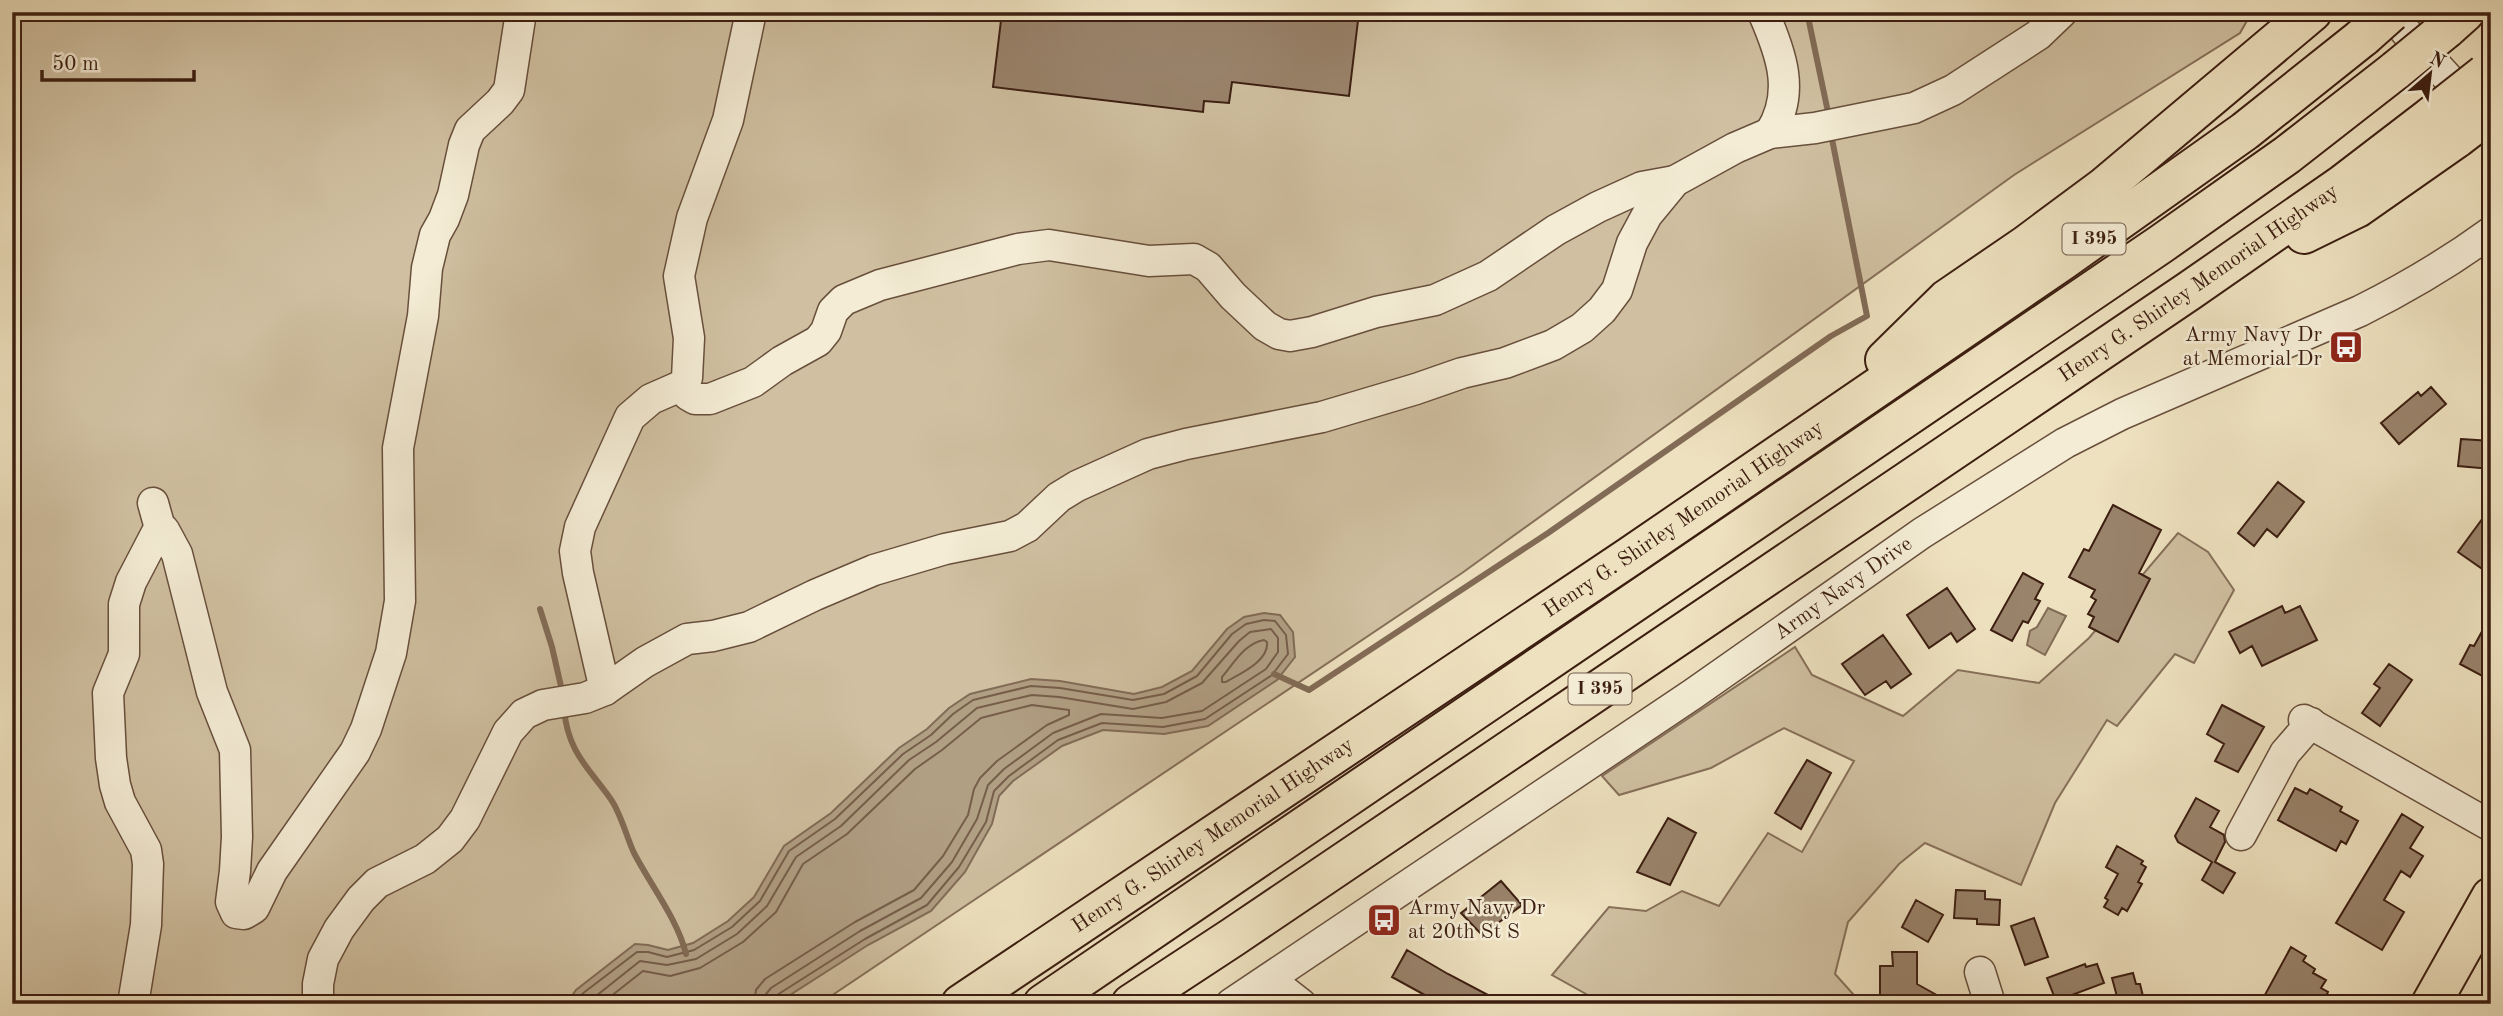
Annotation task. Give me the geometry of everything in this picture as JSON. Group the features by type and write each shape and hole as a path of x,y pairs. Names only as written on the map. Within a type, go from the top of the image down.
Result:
{"main road":[{"path":"1816,428 1947,299 2104,187 2312,12"},
{"name":"Henry G. Shirley Memorial Highway","path":"961,1004 1251,811 2185,176 2245,131 2381,20"},
{"path":"1043,1004 2192,223 2287,155 2455,20"},
{"name":"Henry G. Shirley Memorial Highway","path":"1131,1004 2306,210 2460,126 2488,71"},
{"path":"2460,126 2491,112"},
{"path":"2431,1004 2491,897"}],"street":[{"path":"134,1004 146,925 148,864 146,850 120,802 115,785 107,694 124,654 124,604 131,582 157,516 177,554 212,692 235,750 237,837 230,902 236,913 244,914 254,908 272,871 355,752 366,729 391,653 400,601 398,448 423,316 427,268 435,235 453,195 464,145 471,130 509,90 521,12"},
{"path":"595,694 575,551 580,527 630,417 651,399 683,385 687,378 689,338 679,276 692,218 728,120 751,12"},
{"path":"1763,12 1780,54 1786,94 1779,119 1770,133"},
{"path":"683,385 688,395 702,400 727,393 753,382 782,361 818,341 826,331 834,311 844,300 880,285 1018,249 1049,245 1149,261 1194,259 1208,267 1233,296 1265,326 1279,334 1290,336 1376,312 1435,300 1488,276 1556,230 1598,207 1642,187 1675,181 1735,148 1770,133 1815,128 1914,108 1952,90 2038,36 2063,12"},
{"path":"2381,20 2460,126"},
{"path":"318,1004 318,984 323,958 339,929 361,899 377,883 425,859 450,839 465,819 508,732 524,714 543,705 595,694 687,639 749,627 815,595 886,566 945,549 1010,536 1027,527 1059,497 1077,486 1148,454 1322,417 1462,373 1505,363 1553,345 1582,328 1602,310 1617,290 1637,234 1659,199 1675,181"},
{"name":"Army Navy Drive","path":"1231,1004 1693,694 1922,533 2065,443 2122,414 2206,380 2360,311 2404,287 2491,232"},
{"path":"2241,835 2285,753 2307,721 2491,826"},
{"path":"1980,972 1990,1004"},
{"path":"1269,979 1301,1004"}],"shaded area":[{"path":"12,12 2252,12 2240,33 2014,175 1462,573 819,1004 12,1004"},
{"path":"2178,533 2208,552 2234,590 2194,663 2175,654 2117,726 2107,720 2055,803 2021,885 1925,843 1899,864 1848,922 1835,974 1862,1004 1604,1004 1552,975 1609,907 1646,911 1682,891 1719,906 1768,833 1802,852 1854,761 1784,728 1711,768 1619,795 1602,776 1795,647 1812,675 1903,716 1958,670 2039,683 2089,638"}],"water":[{"path":"2048,608 2066,616 2045,655 2027,645 2030,631 2037,627"},
{"path":"1264,613 1280,615 1293,632 1295,657 1277,680 1208,726 1164,734 1103,730 1062,746 1013,781 999,796 992,824 965,872 931,911 868,945 776,1004 566,1004 576,990 635,944 668,950 693,943 728,921 754,897 784,846 831,813 899,748 970,694 1031,679 1060,681 1134,694 1162,687 1192,671 1227,629 1244,617"}],"building":[{"path":"1002,12 1359,12 1349,96 1232,82 1229,103 1204,101 1203,112 993,87"},
{"path":"2431,387 2446,404 2399,444 2381,423 2418,392 2421,396"},
{"path":"2461,439 2491,441 2491,469 2458,466"},
{"path":"2278,482 2304,502 2277,537 2267,529 2254,546 2238,533"},
{"path":"2113,505 2161,530 2139,573 2150,579 2118,642 2089,627 2094,617 2088,614 2096,600 2091,597 2095,590 2069,577 2084,549 2089,551"},
{"path":"2491,507 2491,575 2458,552"},
{"path":"2023,573 2043,584 2035,599 2040,601 2028,623 2023,621 2012,641 1991,630"},
{"path":"1947,588 1975,629 1957,642 1951,633 1929,648 1907,615"},
{"path":"2282,606 2285,613 2300,606 2317,640 2262,666 2252,646 2240,653 2229,632"},
{"path":"2491,615 2491,669 2486,678 2460,664 2470,645 2474,646"},
{"path":"1883,635 1911,674 1891,688 1886,681 1865,695 1842,664"},
{"path":"2389,664 2412,680 2380,726 2362,713 2380,688 2374,684"},
{"path":"2222,705 2264,727 2238,772 2215,761 2224,744 2207,734"},
{"path":"1807,760 1831,773 1801,829 1775,813"},
{"path":"2295,788 2307,794 2310,789 2342,807 2340,811 2358,821 2346,844 2341,841 2336,851 2278,820"},
{"path":"2196,798 2219,811 2210,827 2224,835 2225,842 2215,862 2235,873 2223,893 2202,880 2212,862 2178,842 2175,836"},
{"path":"2402,814 2423,827 2410,848 2423,856 2410,877 2401,871 2384,900 2404,912 2382,950 2336,923"},
{"path":"1668,818 1696,833 1670,885 1637,872"},
{"path":"2117,846 2143,861 2141,864 2146,867 2138,882 2142,884 2127,911 2122,908 2118,915 2104,907 2108,900 2105,898 2118,874 2106,867"},
{"path":"1501,881 1522,905 1482,935 1461,913"},
{"path":"1956,890 1985,891 1985,899 2000,900 1999,925 1977,924 1977,919 1954,918"},
{"path":"1916,900 1943,915 1928,942 1902,927"},
{"path":"2034,918 2048,957 2025,965 2011,926"},
{"path":"2291,947 2306,956 2303,961 2315,969 2313,973 2326,980 2321,988 2328,992 2322,1004 2260,1004"},
{"path":"1407,950 1505,1004 1441,1004 1392,977"},
{"path":"1892,952 1917,952 1917,984 1942,998 1885,998 1885,995 1880,995 1880,966 1893,966"},
{"path":"2085,964 2086,967 2097,964 2104,983 2056,1001 2047,978"},
{"path":"2133,973 2136,984 2140,984 2145,1004 2119,1004 2112,978"}],"waterway":[{"path":"1807,12 1829,117"},
{"path":"1274,674 1309,690 1548,533 1831,336 1867,316 1831,134"},
{"path":"540,609 563,695"},
{"path":"564,709 574,748 614,804 634,853 670,915 686,954"}],"place":[{"name":"Army Navy Dr at Memorial Dr","path":"2346,347"},
{"name":"Army Navy Dr at 20th St S","path":"1384,920"}]}
